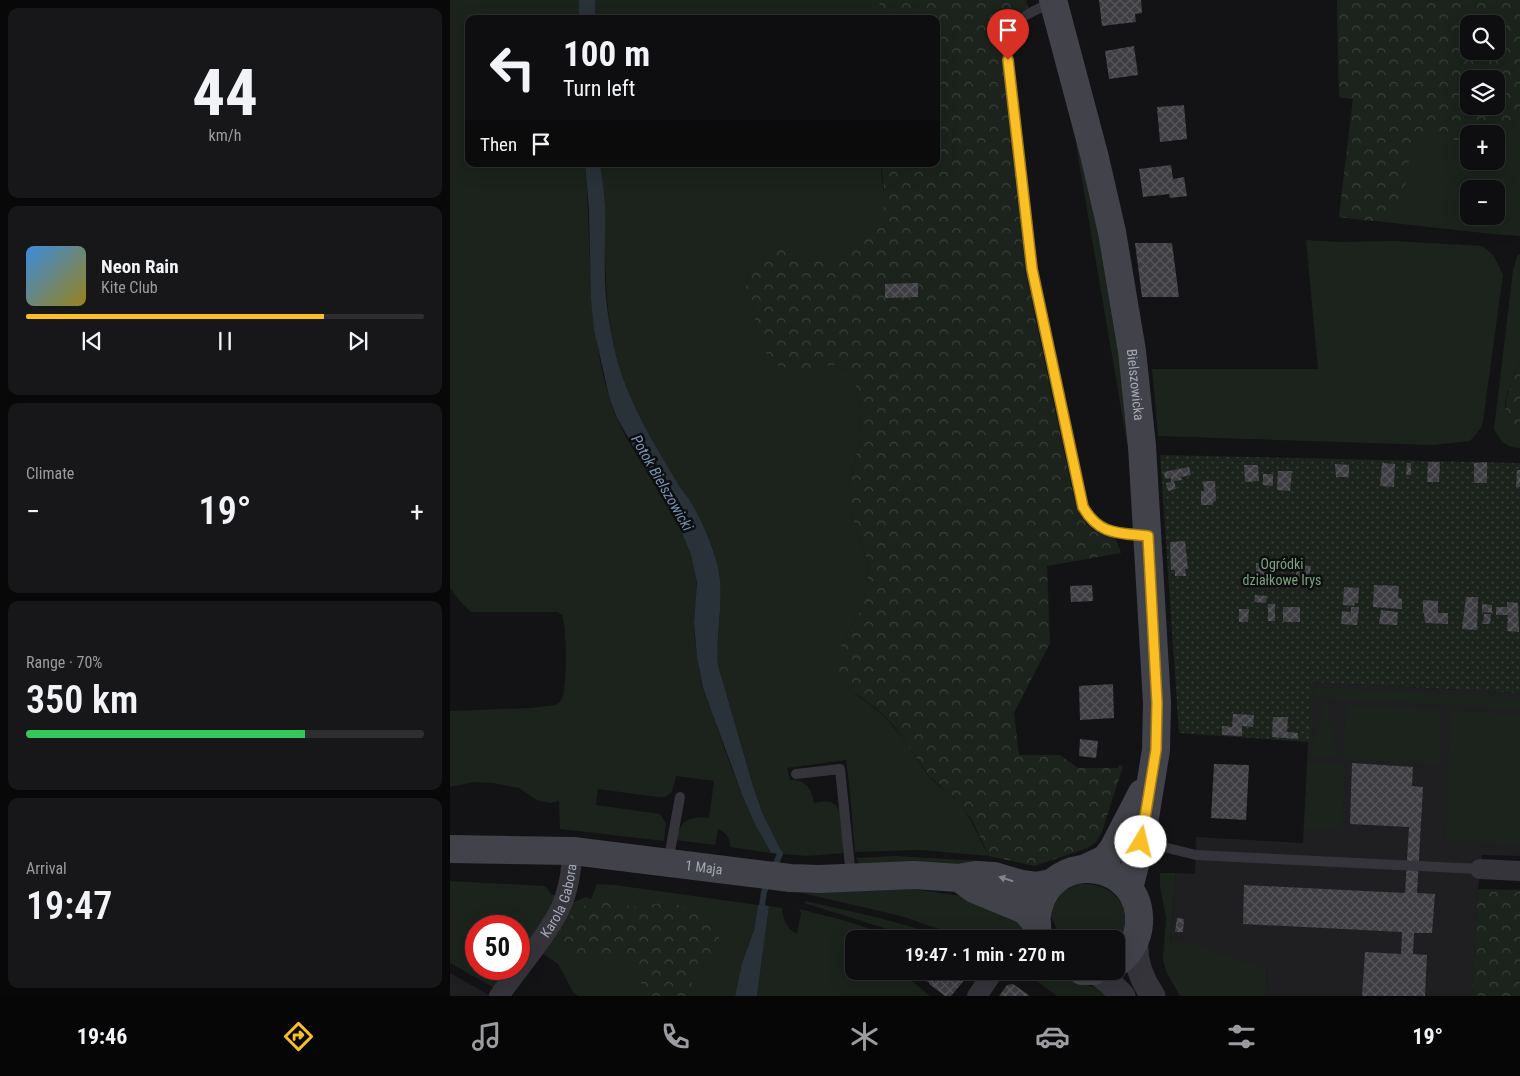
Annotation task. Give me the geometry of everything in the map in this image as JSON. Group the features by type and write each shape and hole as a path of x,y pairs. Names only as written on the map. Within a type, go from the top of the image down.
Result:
{"main road":[{"name":"Bielszowicka","path":"1054,1 1094,154 1112,232 1132,351 1142,446 1157,703 1156,750 1150,776 1141,842 1129,888"},
{"name":"Bielszowicka","path":"1052,882 1068,872 1086,868 1104,858 1113,849 1150,776"},
{"name":"1 Maja","path":"450,849 573,851 790,878 820,879 914,875 959,878 976,875 994,876 1021,884 1036,886 1052,882"},
{"path":"1086,868 1110,873 1129,888 1139,912 1139,926 1136,939 1125,955"},
{"name":"1 Maja","path":"959,878 974,889 1025,910 1037,930"},
{"path":"1038,930 1040,901 1052,882"}],"street":[{"name":"Karola Gabora","path":"499,996 561,908 569,884 573,851"},
{"path":"1480,869 1520,871"},
{"path":"1136,939 1135,953 1137,965 1153,996"},
{"path":"977,996 988,980"},
{"path":"1107,980 1123,996"}],"lane":[{"path":"1054,1 1023,16 1008,34 1006,45 1032,269 1083,507 1088,517 1102,528 1109,531 1148,536"},
{"path":"796,774 840,769 851,877"},
{"path":"668,862 680,797"},
{"path":"1141,842 1196,855 1480,869"}],"shaded area":[{"path":"1311,682 1520,693 1520,856 1482,855 1478,889 1472,996 1268,996 1266,969 1170,942 1176,873 1195,874 1196,837 1303,843"},
{"path":"450,973 491,996 450,996"}],"green space":[{"path":"450,0 579,0 579,15 465,15 465,167 585,167 593,312 602,371 610,400 627,439 675,514 689,548 697,583 694,631 703,689 740,790 771,853 730,847 727,836 718,829 715,845 675,840 680,828 687,821 696,818 709,818 714,781 676,776 672,792 665,797 598,789 596,805 660,814 666,823 664,841 560,829 559,801 550,803 537,800 519,788 475,782 450,787 450,711 530,708 556,705 563,696 566,655 564,622 562,615 557,612 471,612 450,588"},
{"path":"595,0 878,0 883,15 595,15"},
{"path":"878,0 1026,0 1028,8 1018,14 1010,23 1002,45 1025,257 1035,316 1074,498 1080,514 1087,525 1098,532 1115,537 1121,553 1047,566 1050,643 1014,713 1019,755 1060,755 1078,768 1118,768 1119,765 1123,766 1102,832 1096,842 1088,848 1034,866 989,856 972,820 954,798 930,777 894,726 877,709 861,697 845,689 839,679 839,659 842,644 859,613 866,591 869,569 864,549 849,510 849,487 860,439 861,415 857,389 850,371 834,365 795,371 774,364 764,349 756,329 754,309 745,291 748,272 757,259 774,248 790,252 809,261 830,262 862,243 878,225 884,206 881,167 940,167 940,15 883,15"},
{"path":"1337,0 1520,0 1520,236 1339,217 1353,99 1339,97"},
{"path":"1337,0 1520,0 1520,115 1505,127 1505,125 1460,125 1460,141 1439,135 1426,137 1413,149 1409,159 1404,198 1395,213 1385,220 1371,221 1339,217 1353,99 1339,97"},
{"path":"1078,144 1096,212 1119,331 1130,461 1076,145"},
{"path":"600,167 881,167 884,206 878,225 864,241 843,257 830,262 819,263 809,261 790,252 757,259 748,272 745,291 754,309 756,329 820,367 834,365 850,371 857,389 861,415 860,439 849,487 849,510 864,549 869,569 866,591 859,613 842,644 845,689 873,706 893,726 928,775 954,798 965,811 989,856 920,850 855,852 846,760 787,768 790,780 800,781 810,789 814,803 830,802 839,810 843,824 844,853 807,856 783,854 762,812 753,786 718,665 717,652 721,588 720,576 712,548 696,511 644,424 629,394 618,363 608,313"},
{"path":"1306,240 1339,242 1393,241 1483,246 1494,256 1503,275 1483,421 1481,428 1470,441 1432,445 1158,436 1152,369 1318,369"},
{"path":"1520,254 1520,361 1505,405 1506,412 1516,425 1520,425 1520,448 1504,443 1494,429 1513,270 1517,256"},
{"path":"1520,361 1520,425 1511,423 1507,417 1506,408 1510,387"},
{"name":"Ogródki działkowe Irys","path":"1160,455 1520,463 1520,693 1312,682 1309,742 1179,733"},
{"path":"1314,687 1520,697 1520,709 1313,698"},
{"path":"1325,703 1329,705 1327,710 1339,758 1308,757 1325,710 1323,705"},
{"path":"1347,705 1441,710 1439,764 1343,759"},
{"path":"1451,711 1520,714 1520,844 1445,841"},
{"path":"1308,763 1345,765 1341,830 1304,828"},
{"path":"896,856 984,861 1034,872 1051,868 1047,876 906,862 859,864 856,858"},
{"path":"1160,873 1176,873 1170,942 1189,942 1266,969 1268,996 1180,996 1166,971 1163,960 1166,918 1160,886"},
{"path":"450,881 545,886 552,895 559,895 530,942 530,915 465,915 465,971 450,963"},
{"path":"597,884 758,905 754,930 742,963 735,996 578,996 573,992 558,964 542,953 574,902 586,897 591,899"},
{"path":"1078,884 1094,885 1109,891 1120,901 1125,917 1125,931 1058,930 1051,917 1050,910 1062,892"},
{"path":"913,889 961,896 1013,917 1025,930 942,930 901,916 802,893"},
{"path":"1478,889 1520,890 1520,996 1472,996"},
{"path":"596,901 637,907 667,902 709,914 714,919 719,937 712,954 705,961 697,965 692,973 691,982 696,996 644,996 640,977 625,959 609,953 573,956 560,948 556,933 560,927 573,913"},
{"path":"805,901 860,913 921,930 890,930 804,903"},
{"path":"769,906 782,908 786,923 797,934 801,913 799,909 873,930 845,930 845,980 911,980 930,996 757,996"},
{"path":"480,980 505,980 498,990"},
{"path":"1035,980 1071,980 1099,989 1112,996 1057,996"}],"water":[{"path":"579,0 595,0 595,15 579,15"},
{"path":"585,167 600,167 605,205 606,302 618,363 629,394 644,424 696,511 712,548 720,576 721,588 717,652 718,665 753,786 762,812 783,854 771,853 755,824 743,797 703,688 697,657 694,623 697,583 691,555 673,510 653,481 617,418 610,400 594,330 591,299 589,209"},
{"path":"758,905 769,906 757,996 735,996 742,963 754,930"}],"building":[{"path":"1099,0 1141,0 1142,13 1135,14 1136,22 1102,26"},
{"path":"1134,46 1138,75 1109,79 1105,51"},
{"path":"1184,105 1187,139 1160,142 1157,107"},
{"path":"1171,165 1173,179 1184,177 1187,196 1170,198 1169,194 1143,197 1139,169"},
{"path":"1135,243 1172,243 1179,297 1142,297"},
{"path":"918,283 918,297 885,298 885,284"},
{"path":"1428,462 1440,462 1439,482 1427,482"},
{"path":"1487,462 1487,483 1474,483 1474,463"},
{"path":"1382,463 1395,464 1394,487 1380,486"},
{"path":"1407,463 1411,463 1411,475 1406,475"},
{"path":"1335,464 1349,465 1349,477 1336,477"},
{"path":"1244,465 1258,465 1259,481 1245,482"},
{"path":"1189,467 1191,475 1181,477 1182,480 1174,481 1176,489 1168,491 1166,483 1171,482 1171,478 1165,479 1164,472"},
{"path":"1517,470 1520,470 1520,487 1516,487"},
{"path":"1278,471 1292,471 1290,491 1277,490"},
{"path":"1263,474 1273,474 1273,486 1263,485"},
{"path":"1203,481 1215,481 1216,501 1213,502 1213,505 1201,505 1201,491 1204,491"},
{"path":"1185,541 1188,569 1185,569 1186,576 1175,576 1175,570 1171,570 1170,542"},
{"path":"1256,563 1268,563 1268,580 1256,579"},
{"path":"1297,565 1311,566 1307,585 1304,585 1304,587 1295,586"},
{"path":"1092,585 1093,601 1071,602 1070,586"},
{"path":"1374,585 1399,586 1398,598 1402,599 1402,609 1373,607"},
{"path":"1344,587 1359,588 1358,603 1355,603 1354,606 1343,605"},
{"path":"1255,595 1267,596 1266,603 1254,602"},
{"path":"1466,597 1478,597 1477,630 1462,629"},
{"path":"1423,600 1438,601 1438,613 1448,613 1448,624 1425,623"},
{"path":"1507,602 1518,603 1519,632 1507,631 1508,615 1496,615 1496,607 1507,607"},
{"path":"1268,604 1275,604 1275,621 1268,621"},
{"path":"1482,604 1492,605 1492,613 1482,612"},
{"path":"1283,607 1300,607 1300,622 1283,622"},
{"path":"1351,607 1359,607 1357,625 1341,624 1342,611 1351,612"},
{"path":"1239,609 1249,609 1248,622 1239,622"},
{"path":"1381,610 1398,612 1397,625 1379,624"},
{"path":"1484,614 1491,614 1490,624 1483,624"},
{"path":"1113,684 1114,718 1080,720 1079,686"},
{"path":"1233,714 1254,715 1253,727 1242,726 1242,736 1222,735 1222,726 1232,727"},
{"path":"1273,717 1288,717 1287,732 1298,733 1298,739 1272,737"},
{"path":"1080,739 1098,741 1096,758 1079,756"},
{"path":"1352,763 1413,767 1412,786 1423,787 1417,893 1435,894 1432,933 1414,933 1413,954 1427,955 1425,996 1362,996 1365,952 1401,954 1402,932 1243,924 1244,885 1405,893 1409,827 1350,824"},
{"path":"1214,764 1249,765 1246,820 1211,818"},
{"path":"1177,918 1184,919 1183,932 1175,932"},
{"path":"922,980 964,980 951,996 945,996 929,984 929,982"},
{"path":"1013,984 1030,996 999,996 1007,985"}],"waterway":[{"name":"Potok Bielszowicki","path":"773,870 780,854 776,848"},
{"name":"Potok Bielszowicki","path":"761,913 764,892 768,882"}],"route":[{"path":"1008,60 1032,269 1083,507 1088,517 1102,528 1109,531 1148,536 1157,703 1156,750 1150,776 1141,842"}]}
